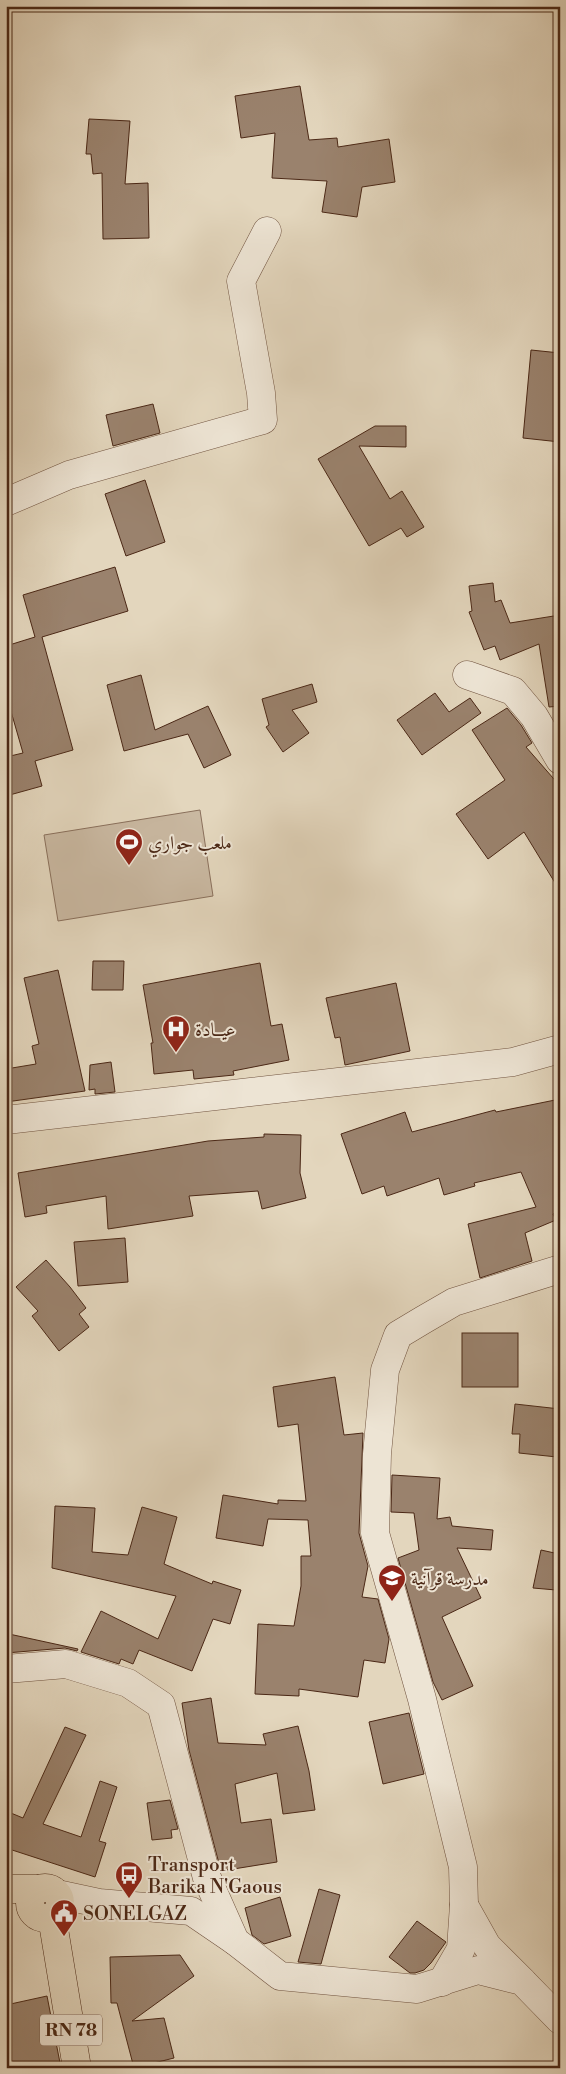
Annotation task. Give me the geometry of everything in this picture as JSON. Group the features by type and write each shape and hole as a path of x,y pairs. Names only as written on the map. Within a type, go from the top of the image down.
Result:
{"main road":[{"path":"6,1890 46,1905"},
{"name":"RN 78","path":"46,1905 65,1993 77,2068"}],"street":[{"path":"6,502 70,475 263,420 261,393 241,281 267,231"},
{"path":"467,675 513,691 534,716 560,760"},
{"path":"6,1120 513,1062 560,1049"},
{"path":"442,1982 461,1949 464,1905 463,1868 422,1698 375,1533 377,1454 384,1370 398,1335 454,1302 560,1268"},
{"path":"6,1669 66,1664 128,1683 160,1705 207,1878 235,1941"},
{"path":"191,1911 207,1878"},
{"path":"46,1905 99,1903 191,1911 235,1941 280,1976 417,1989 478,1970 522,1981"},
{"path":"464,1905 487,1946 560,2020"}],"shaded area":[{"name":"ملعب جواري","path":"200,810 213,896 58,921 44,835"}],"building":[{"path":"300,86 309,140 337,138 338,147 389,139 395,182 362,187 357,217 322,212 327,181 272,178 275,133 241,138 235,96"},
{"path":"89,119 130,121 125,184 148,183 149,238 103,239 102,173 93,174 91,154 86,154"},
{"path":"531,350 560,353 560,442 523,438"},
{"path":"153,404 160,433 113,446 106,415"},
{"path":"375,426 406,426 406,447 359,446 390,499 402,491 424,527 407,537 401,528 369,546 318,459"},
{"path":"145,480 165,542 126,556 105,494"},
{"path":"115,567 128,611 42,637 73,750 35,761 42,786 6,796 6,757 23,753 6,694 6,646 35,637 23,595"},
{"path":"493,583 495,602 501,600 510,623 560,615 560,706 549,707 539,644 500,660 495,646 484,650 469,612 472,611 469,586"},
{"path":"141,675 155,730 208,706 231,755 204,768 188,734 124,751 107,685"},
{"path":"312,684 317,702 292,710 309,733 283,752 266,727 269,725 262,699"},
{"path":"435,693 449,712 470,698 481,713 422,755 397,720"},
{"path":"507,708 521,725 532,743 526,747 560,786 560,891 524,832 488,859 456,814 505,780 472,730"},
{"path":"93,961 124,961 123,990 92,990"},
{"path":"260,963 271,1026 282,1024 289,1060 233,1071 234,1075 194,1079 193,1070 154,1074 151,1043 153,1043 143,985"},
{"path":"58,970 85,1091 6,1102 6,1069 36,1064 32,1046 39,1044 24,978"},
{"path":"396,983 410,1051 345,1065 340,1037 335,1038 326,998"},
{"path":"111,1062 115,1092 95,1094 95,1089 89,1090 90,1065"},
{"path":"560,1099 560,1210 553,1214 556,1220 525,1233 532,1261 480,1278 468,1224 536,1207 521,1172 474,1183 475,1186 444,1195 439,1178 387,1196 384,1186 362,1194 341,1134 405,1112 412,1132 495,1110 496,1112"},
{"path":"264,1134 301,1135 300,1173 306,1198 262,1209 258,1191 189,1196 193,1216 108,1229 106,1196 46,1206 47,1213 25,1217 18,1173 208,1141 264,1137"},
{"path":"125,1238 128,1282 78,1286 74,1242"},
{"path":"46,1260 86,1308 79,1314 89,1327 59,1351 32,1316 38,1311 16,1287"},
{"path":"462,1333 518,1333 518,1387 462,1387"},
{"path":"335,1377 344,1435 363,1433 359,1533 368,1566 362,1597 378,1599 389,1639 385,1663 364,1660 358,1697 299,1689 299,1696 255,1694 258,1624 294,1626 301,1586 301,1556 311,1556 308,1520 268,1519 263,1546 216,1538 223,1495 278,1504 278,1500 306,1501 298,1424 278,1427 273,1387"},
{"path":"515,1404 560,1409 557,1457 519,1453 520,1434 512,1434"},
{"path":"392,1475 440,1478 437,1519 450,1517 452,1526 493,1530 491,1550 457,1548 481,1598 442,1617 473,1686 442,1700 433,1682 398,1558 419,1550 414,1513 391,1512"},
{"path":"55,1506 95,1508 92,1552 128,1555 142,1507 177,1517 164,1564 212,1584 213,1581 241,1590 230,1624 213,1619 192,1671 139,1650 133,1664 121,1659 119,1664 81,1652 101,1611 158,1639 176,1596 52,1568"},
{"path":"541,1550 559,1554 556,1590 533,1588"},
{"path":"9,1634 78,1649 77,1651 65,1648 6,1653"},
{"path":"211,1698 218,1743 266,1745 263,1734 298,1726 309,1771 315,1810 283,1814 277,1773 235,1784 241,1823 271,1819 277,1862 221,1871 189,1750 182,1703"},
{"path":"409,1713 424,1774 383,1784 369,1722"},
{"path":"65,1727 86,1735 43,1824 81,1837 100,1781 117,1787 99,1841 106,1843 95,1877 6,1848 6,1811 23,1818"},
{"path":"170,1800 178,1829 171,1830 172,1838 152,1840 147,1803"},
{"path":"319,1889 340,1895 321,1964 298,1962"},
{"path":"280,1897 291,1936 264,1944 252,1935 245,1908"},
{"path":"417,1921 446,1942 424,1970 410,1973 389,1957"},
{"path":"180,1955 194,1976 132,2021 164,2018 174,2058 134,2068 117,2003 111,2003 110,1957"},
{"path":"47,1996 61,2068 6,2068 6,2005"}],"place":[{"name":"ملعب جواري","path":"129,866"},
{"name":"عيــادة","path":"176,1053"},
{"name":"مدرسة قرآنية","path":"392,1602"},
{"name":"Transport Barika N'Gaous","path":"129,1899"},
{"name":"SONELGAZ","path":"64,1937"}]}
